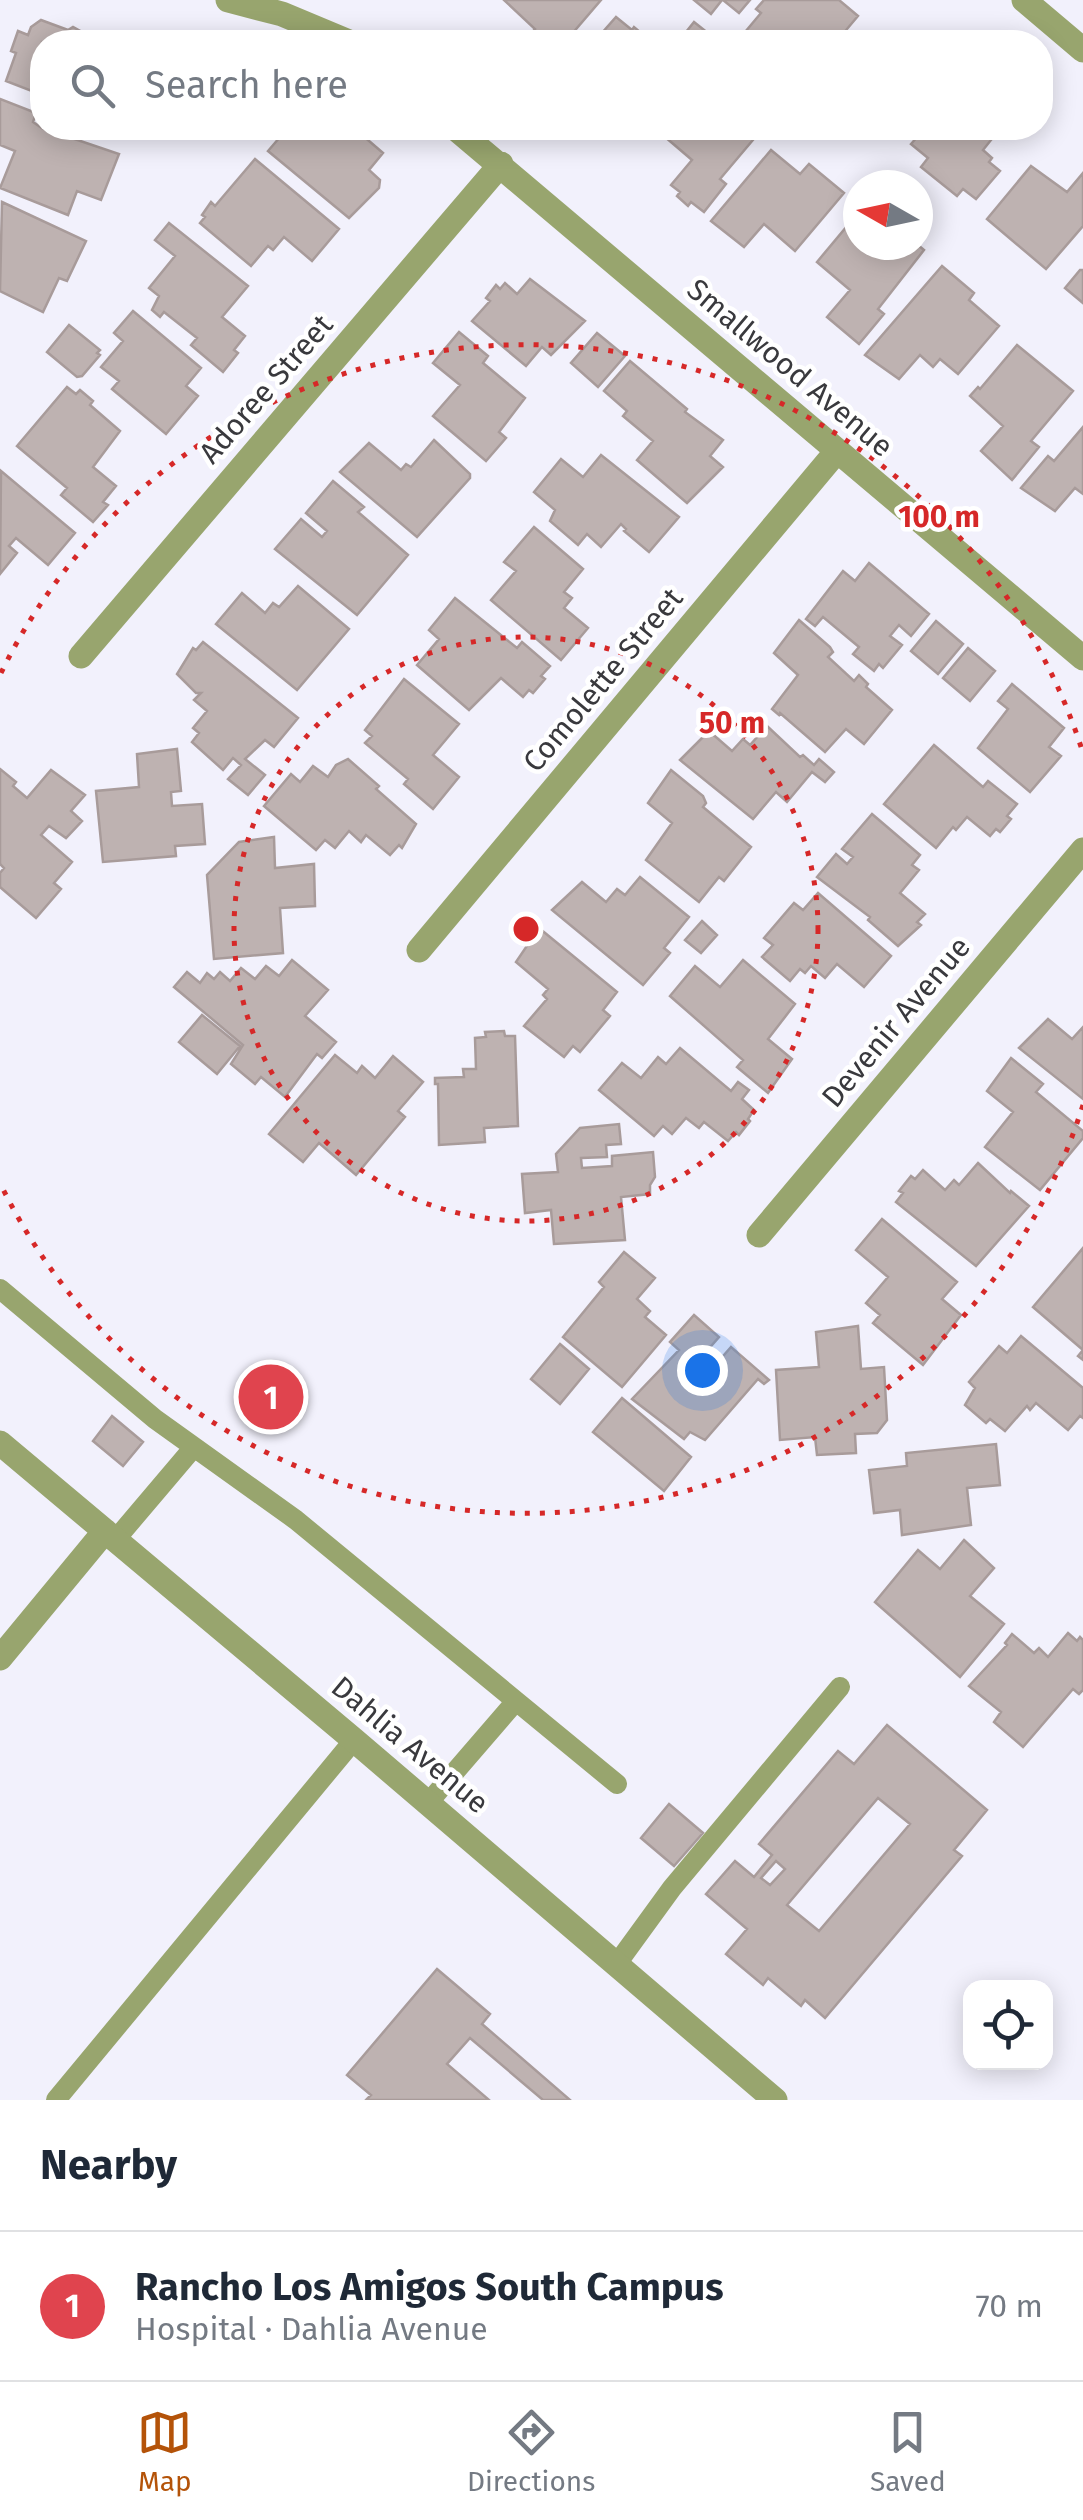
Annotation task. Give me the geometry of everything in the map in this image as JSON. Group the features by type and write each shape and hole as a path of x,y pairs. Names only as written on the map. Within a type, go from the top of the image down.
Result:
{"street":[{"path":"228,0 282,14 320,30"},
{"path":"1024,0 1083,50"},
{"name":"Smallwood Avenue","path":"471,140 1083,658"},
{"name":"Adoree Street","path":"81,656 501,164"},
{"name":"Comolette Street","path":"418,950 837,452"},
{"name":"Devenir Avenue","path":"760,1236 1083,850"},
{"name":"Dahlia Avenue","path":"0,1443 428,1803 759,2095"},
{"path":"0,1658 111,1535"}],"lane":[{"path":"0,1289 155,1419 296,1520 457,1649 617,1784"},
{"path":"111,1535 194,1447"},
{"path":"616,1965 672,1888 840,1687"},
{"path":"428,1803 516,1701"},
{"path":"56,2100 354,1740"}],"building":[{"path":"504,0 601,0 575,30 535,29"},
{"path":"694,0 722,0 711,14"},
{"path":"723,0 750,0 739,13"},
{"path":"764,0 839,0 858,16 846,30 747,30 761,13 756,9"},
{"path":"616,17 632,30 605,30"},
{"path":"41,20 68,30 30,30 30,90 6,81 16,53 11,51 18,31 28,35 31,27"},
{"path":"694,22 704,30 688,30"},
{"path":"0,99 30,111 30,140 78,140 119,154 101,200 77,191 68,215 0,188 15,151 0,145"},
{"path":"277,140 368,140 383,153 369,170 380,180 379,188 349,218 268,151"},
{"path":"669,140 753,140 720,179 726,184 704,212 691,202 688,206 671,185 692,160"},
{"path":"914,140 991,140 983,150 1000,171 976,199 963,189 957,196 933,177 933,170 921,167 928,158 911,144"},
{"path":"771,150 800,174 809,164 843,192 795,251 764,224 744,247 711,221"},
{"path":"255,159 339,229 312,261 284,237 273,250 268,246 251,266 200,223 211,202 215,206"},
{"path":"1031,166 1067,192 1083,173 1083,226 1046,269 987,219"},
{"path":"2,202 86,241 67,281 59,278 43,312 0,291"},
{"path":"169,223 248,286 222,317 245,336 223,372 191,345 197,338 164,312 160,317 152,310 159,296 149,288 175,256 155,240"},
{"path":"843,231 843,260 916,260 878,309 884,314 859,344 827,317 850,290 817,262"},
{"path":"942,266 974,293 969,300 999,326 958,374 940,359 933,367 920,355 899,379 865,355"},
{"path":"1083,270 1083,303 1065,288"},
{"path":"530,279 585,321 551,355 542,347 526,366 472,321 490,301 486,298 496,285 500,289 505,283 517,294"},
{"path":"133,311 201,368 186,386 198,396 166,434 112,389 119,381 101,367 123,341 114,333"},
{"path":"69,325 100,350 82,376 77,377 47,352"},
{"path":"459,332 488,356 483,363 525,398 499,432 506,438 486,461 433,416 460,385 433,363"},
{"path":"597,333 625,356 598,387 571,363"},
{"path":"1017,345 1073,391 1031,441 1039,447 1012,480 981,451 1003,426 970,396"},
{"path":"630,361 687,409 685,412 723,440 710,456 723,467 687,503 637,460 653,441 623,416 627,411 604,391"},
{"path":"67,387 76,394 80,390 93,401 90,405 120,431 93,467 116,486 103,502 108,505 93,522 61,495 67,488 17,446"},
{"path":"1083,427 1083,494 1075,488 1055,511 1021,488 1048,456 1054,461"},
{"path":"434,440 470,478 417,537 340,472 369,443 401,470 406,464 411,467"},
{"path":"601,455 679,517 649,552 621,524 601,547 587,534 578,545 550,521 555,510 534,492 561,459 583,477"},
{"path":"1,471 75,533 48,565 16,538 9,546 17,553 0,574"},
{"path":"333,481 364,507 358,512 408,555 357,615 275,549 301,519 322,537 327,531 306,513"},
{"path":"534,527 583,569 564,592 572,598 564,608 588,628 561,660 491,600 516,571 504,562"},
{"path":"869,563 929,614 911,636 899,625 890,636 902,645 883,668 879,664 874,671 853,654 859,647 823,617 815,626 806,619 843,571 855,581"},
{"path":"298,586 349,629 297,690 216,624 242,593 265,613 273,603 279,607"},
{"path":"455,598 517,648 522,642 550,666 533,693 529,690 523,697 501,678 469,710 417,665 439,639 429,630"},
{"path":"799,620 830,647 833,652 828,657 854,681 859,675 868,684 866,687 892,710 864,744 846,729 825,752 772,709 798,675 774,653"},
{"path":"936,621 963,644 938,674 911,651"},
{"path":"203,642 298,718 274,747 265,740 245,759 265,775 248,795 228,779 241,765 233,758 223,770 192,742 199,733 193,728 207,711 194,700 201,693 196,693 177,674 193,648 196,650"},
{"path":"968,648 995,671 970,701 943,678"},
{"path":"404,679 459,724 433,755 459,777 433,809 404,784 408,779 365,743 372,736 365,730"},
{"path":"1012,684 1064,728 1049,747 1061,756 1030,792 978,748 1008,709 998,701"},
{"path":"767,726 800,757 803,755 814,765 819,759 834,772 825,782 812,772 787,802 776,792 753,819 680,760 709,731 732,751 743,739 750,745"},
{"path":"934,745 983,787 988,781 1017,804 1000,832 996,829 990,836 967,817 936,848 884,804"},
{"path":"177,749 181,791 171,792 172,806 202,804 205,844 175,846 176,856 103,862 96,791 139,787 137,754"},
{"path":"348,759 416,824 402,848 399,845 390,855 366,835 361,842 349,831 335,848 325,840 316,850 264,806 291,774 300,782 313,766 328,777 336,765"},
{"path":"0,769 27,798 51,770 85,795 71,811 82,821 66,838 49,826 41,835 72,862 54,883 61,889 36,918 0,887 4,868 0,864"},
{"path":"671,770 703,796 703,807 751,847 724,881 719,877 699,902 646,860 672,823 648,803"},
{"path":"872,814 920,855 912,865 919,870 900,893 925,914 917,922 921,925 898,946 868,920 870,917 817,877 836,854 847,864 853,857 842,849"},
{"path":"274,837 275,868 314,864 315,906 280,908 283,953 214,959 207,875 239,842"},
{"path":"640,877 689,917 664,948 670,953 643,985 552,910 582,882 606,902 617,889 625,895"},
{"path":"818,893 891,956 864,987 837,964 825,978 811,966 805,973 800,969 790,981 762,957 773,945 764,938 794,903 803,910"},
{"path":"702,921 717,935 701,953 685,940"},
{"path":"539,928 617,992 603,1010 610,1016 580,1052 573,1046 564,1057 524,1026 547,999 543,995 548,989 516,962"},
{"path":"292,960 328,990 305,1016 336,1042 322,1058 317,1054 285,1097 261,1077 255,1084 231,1064 243,1045 174,987 187,972 200,983 207,973 214,979 220,972 230,981 241,968 255,979 266,966 279,976"},
{"path":"743,960 795,1004 768,1039 792,1059 768,1093 737,1067 743,1060 670,996 695,966 720,987"},
{"path":"202,1015 240,1046 217,1074 179,1042"},
{"path":"1048,1019 1072,1039 1083,1027 1083,1099 1019,1048"},
{"path":"504,1031 505,1036 515,1036 518,1126 484,1128 485,1142 439,1145 435,1078 464,1077 463,1069 476,1069 475,1038 486,1037 485,1032"},
{"path":"680,1048 731,1091 738,1082 749,1090 742,1099 754,1110 739,1135 736,1132 728,1141 704,1122 699,1128 686,1118 672,1134 663,1126 654,1136 599,1090 622,1063 641,1078 658,1057 666,1064"},
{"path":"335,1055 357,1073 362,1066 375,1078 393,1056 423,1082 398,1111 405,1117 356,1175 319,1143 303,1162 269,1134"},
{"path":"1011,1058 1043,1084 1036,1092 1083,1131 1083,1138 1040,1190 985,1147 1013,1112 987,1091"},
{"path":"619,1124 621,1144 606,1145 607,1157 581,1158 582,1168 612,1166 612,1156 653,1152 655,1177 650,1194 621,1197 625,1240 554,1244 551,1210 525,1213 522,1174 558,1172 556,1154 580,1128"},
{"path":"978,1163 1029,1206 976,1266 896,1202 911,1176 915,1179 923,1170 945,1190 954,1180 959,1185"},
{"path":"882,1219 957,1282 942,1299 961,1315 923,1365 873,1323 880,1315 866,1303 888,1277 856,1250"},
{"path":"1083,1248 1083,1350 1033,1307"},
{"path":"624,1252 655,1278 637,1299 650,1311 645,1317 666,1335 622,1387 563,1337 604,1287 599,1282"},
{"path":"694,1315 719,1337 698,1361 710,1371 731,1347 769,1380 764,1384 758,1379 705,1440 690,1432 684,1439 632,1399 679,1350 670,1342"},
{"path":"858,1326 861,1369 884,1367 887,1420 877,1433 855,1434 856,1453 817,1455 815,1437 780,1440 776,1370 819,1367 816,1332"},
{"path":"1021,1336 1083,1388 1083,1418 1080,1416 1068,1430 1036,1403 1030,1410 1027,1406 1005,1431 990,1419 986,1423 965,1405 975,1388 969,1382 999,1346 1007,1353"},
{"path":"560,1344 589,1369 560,1404 531,1379"},
{"path":"622,1398 691,1457 664,1491 593,1432"},
{"path":"112,1416 143,1442 123,1466 93,1441"},
{"path":"996,1444 1000,1485 967,1488 971,1525 902,1535 900,1510 874,1513 869,1470 907,1466 906,1453"},
{"path":"964,1540 994,1568 970,1596 1004,1624 960,1677 875,1602 918,1550 940,1569"},
{"path":"1068,1633 1077,1641 1080,1637 1083,1640 1083,1690 1079,1694 1073,1689 1023,1747 994,1722 1001,1712 969,1686 1007,1645 1012,1634 1034,1653 1039,1648 1048,1657"},
{"path":"887,1725 987,1810 954,1850 962,1856 825,2018 805,2000 801,2006 768,1978 763,1985 726,1954 747,1929 706,1894 735,1861 754,1877 772,1855 759,1844 838,1751 854,1764","holes":["878,1798 910,1824 819,1931 787,1905","776,1861 785,1869 770,1885 761,1878"]},
{"path":"669,1804 703,1833 674,1866 641,1838"},
{"path":"437,1969 490,2014 482,2024 570,2100 543,2100 470,2038 447,2064 489,2100 366,2100 371,2095 347,2075"}],"place":[{"name":"Rancho Los Amigos South Campus","path":"271,1397"}]}
